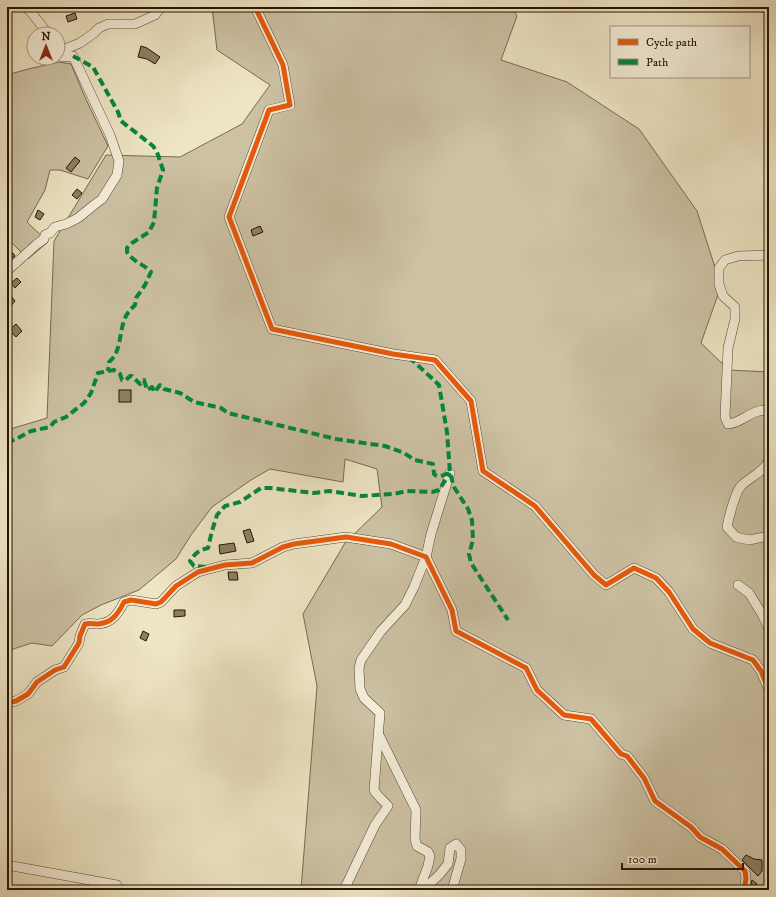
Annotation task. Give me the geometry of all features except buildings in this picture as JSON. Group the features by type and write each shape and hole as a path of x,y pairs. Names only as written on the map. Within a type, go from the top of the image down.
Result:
{"street":[{"path":"25,7 42,26"},
{"path":"66,48 80,43 99,28 108,24 134,24 155,15 161,7"},
{"path":"255,7 283,65 290,105 269,110 229,217 272,329 394,354 435,360 471,401 484,471 535,506 594,575 606,585 634,568 656,578 669,592 693,629 710,643 753,660 762,671 769,690"},
{"path":"760,7 769,8"},
{"path":"7,271 27,252 44,239 45,235 50,233 55,227 66,224 78,218 102,199 117,175 119,160 110,134 73,56 66,57"},
{"path":"769,255 738,256 725,260 719,268 719,284 723,296 735,307 735,318 728,348 725,417 728,424 736,423 750,414 763,410 769,411"},
{"path":"769,460 759,473 741,486 730,513 727,527 736,537 749,540 769,536"},
{"path":"344,890 375,825 388,806 384,800 377,796 374,790 380,713 364,698 360,689 359,668 361,660 381,631 405,605 414,587 426,557 431,534 450,473"},
{"path":"7,703 16,701 28,694 37,682 55,670 64,667 78,643 85,624 97,624 111,621 116,616 124,602 131,600 156,604 161,602 176,586 198,572 225,565 252,563 283,547 294,544 346,537 391,544 426,557 452,610 456,631 526,668 537,690 564,715 591,719 621,754 627,756 644,778 655,801 691,827 700,837 722,849 745,871 746,879 744,890"},
{"path":"738,585 749,593 769,629"},
{"path":"378,734 416,810 414,839 417,846 428,852 430,856 420,887 425,888 439,875 448,864 450,848 456,844 461,850 461,860 452,890"},
{"path":"7,865 117,885"}],"shaded area":[{"path":"212,7 512,7 517,16 501,60 567,82 639,129 697,211 721,286 701,343 729,370 769,372 769,890 301,890 317,686 303,614 345,543 382,507 377,469 345,459 343,482 270,469 251,480 212,507 191,535 176,559 139,590 101,605 82,615 52,646 32,643 7,651 7,430 47,418 54,241 106,155 180,157 242,124 270,85 217,50"},
{"path":"66,63 71,64 108,146 88,179 60,170 50,170 45,190 27,222 48,242 28,259 12,243 7,247 7,75 41,66 66,66"}],"marked path":[{"path":"73,56 93,67 118,112 121,121 153,146 157,152 163,170 157,188 154,222 149,232 127,248 129,255 151,272 145,285 136,298 135,305 128,312 122,326 116,354 109,362 108,371"},
{"path":"409,357 439,385 447,432 450,473 454,487 468,509 472,520 473,540 469,554 471,563 508,620"},
{"path":"7,443 31,431 50,427 54,422 66,417 84,403 91,393 98,373 114,370 120,374 122,380 126,380 130,376 132,376 140,384 144,380 147,390 152,387 153,389 155,386 157,389 160,385 164,389 180,393 194,402 221,408 228,413 336,439 385,446 404,453 415,460 433,464 434,474 438,476 450,473"},
{"path":"206,567 194,566 190,561 198,552 208,548 217,515 225,506 240,502 261,488 314,493 329,491 362,496 393,494 407,491 432,492 439,490 450,473"}],"cycle path":[{"path":"255,7 283,65 290,105 269,110 229,217 272,329 393,354 435,360 471,401 483,471 535,506 594,575 606,585 634,568 656,578 669,592 693,629 710,643 753,660 761,671 769,690"},
{"path":"7,703 16,701 28,694 37,682 55,670 64,667 79,643 85,624 98,624 111,620 117,614 124,602 131,600 156,604 161,602 176,586 198,572 225,565 252,563 283,547 294,544 346,537 391,544 426,557 452,610 456,631 526,668 537,690 564,715 591,719 621,754 627,756 644,778 655,801 691,827 700,837 722,849 745,871 746,879 744,890"}]}
